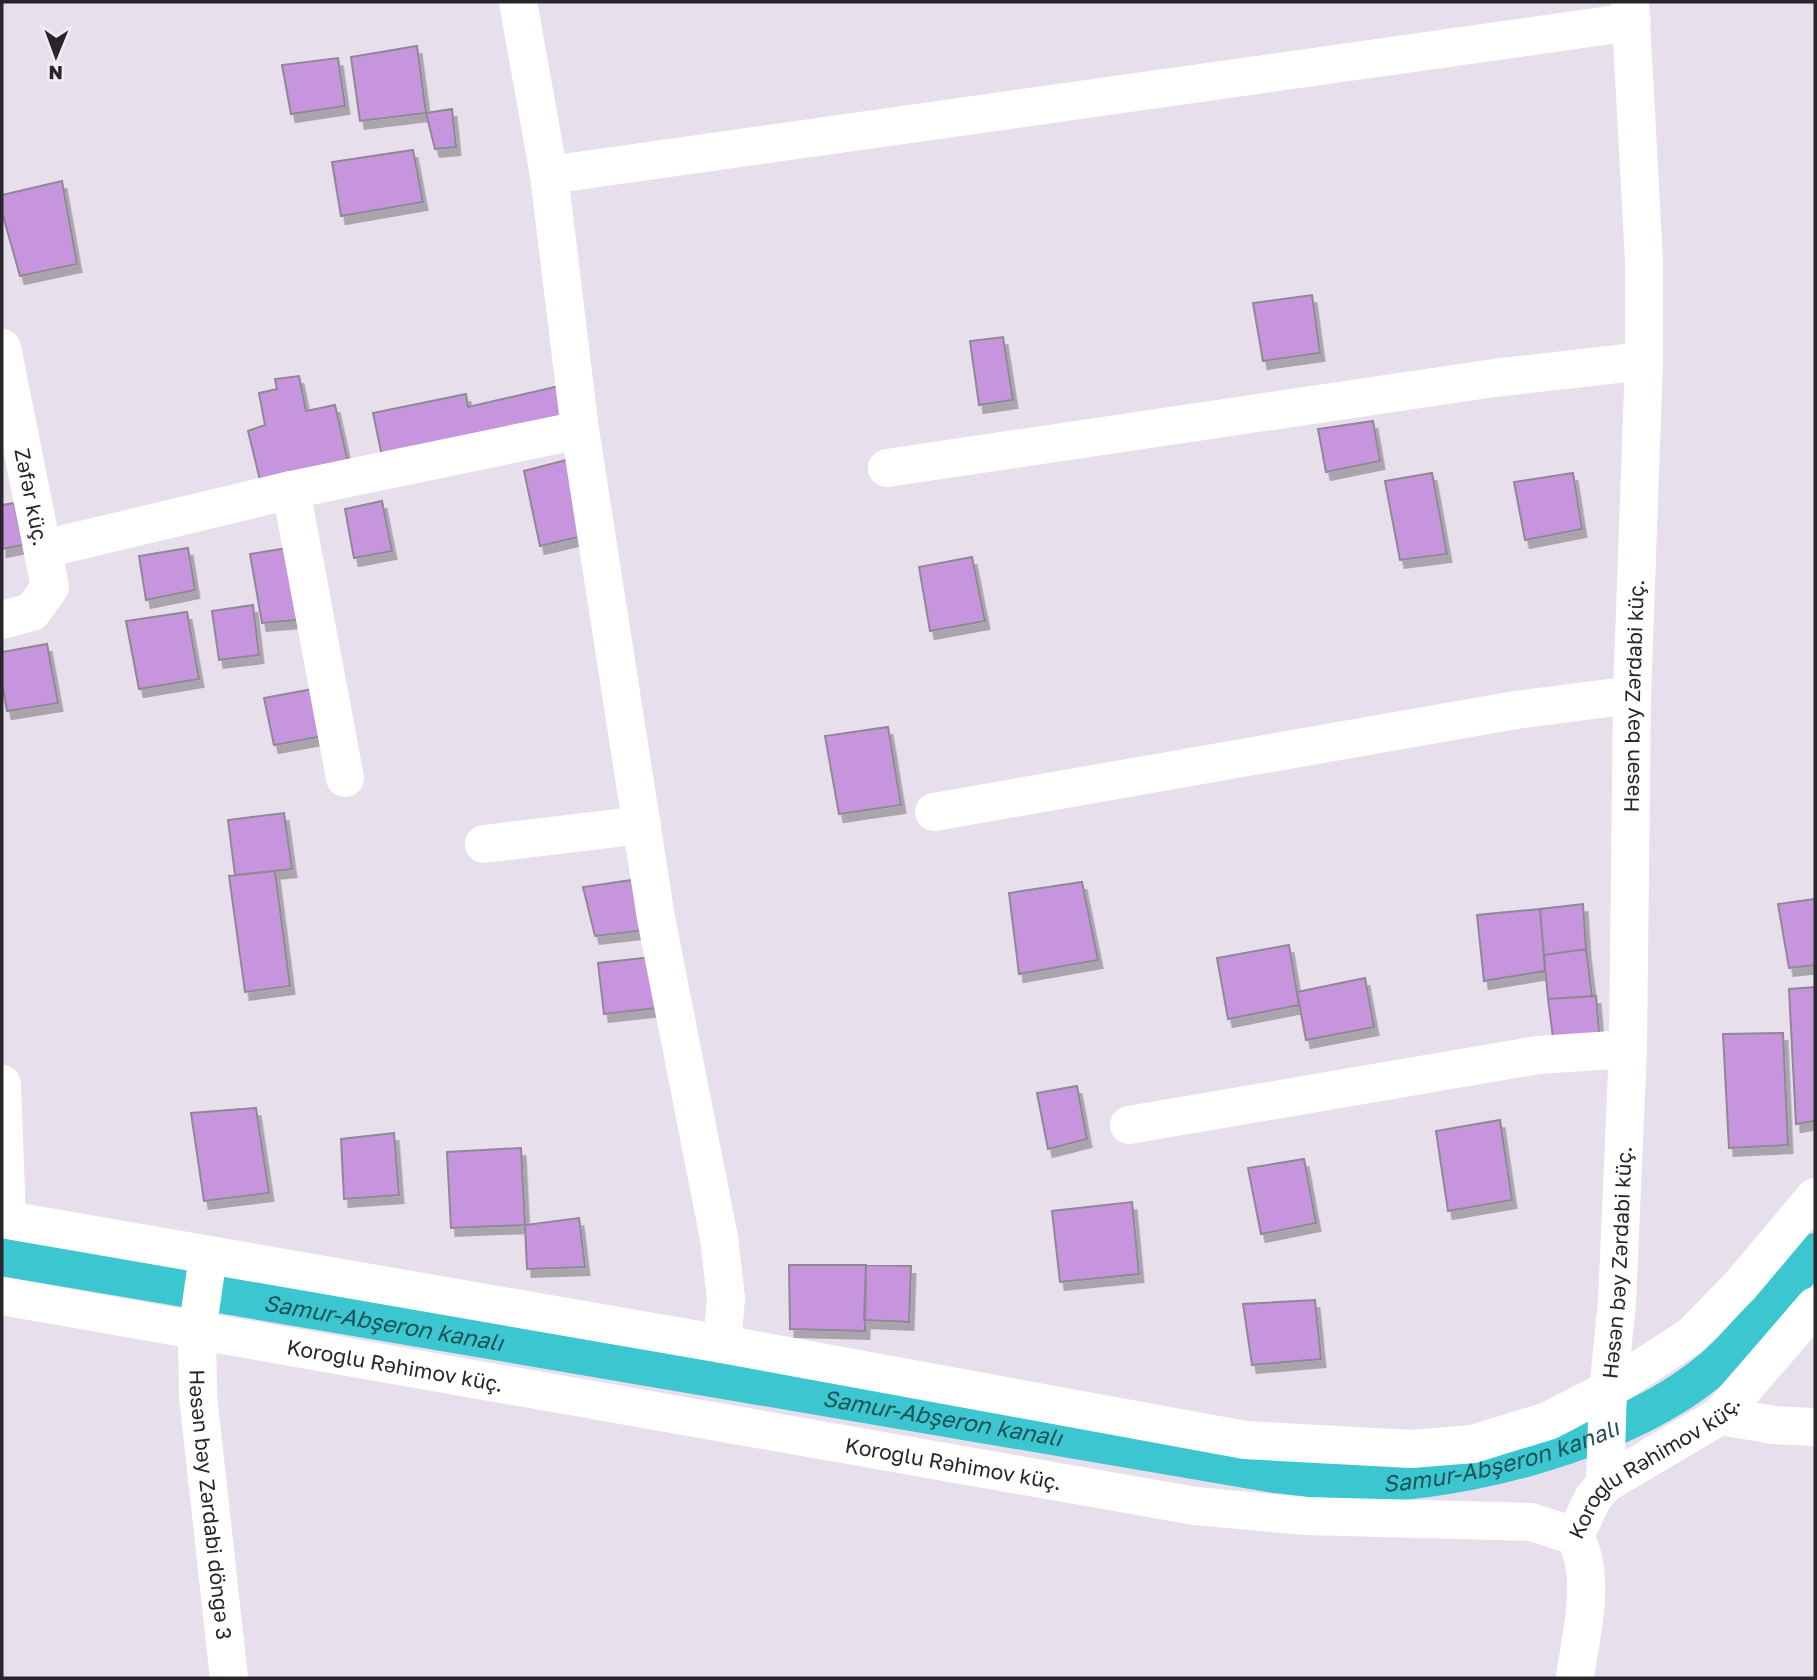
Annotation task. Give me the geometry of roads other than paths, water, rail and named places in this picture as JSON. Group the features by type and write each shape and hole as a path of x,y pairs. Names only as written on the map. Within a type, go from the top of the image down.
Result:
{"street":[{"path":"518,2 549,175 580,430 656,918 719,1238 726,1298 722,1344"},
{"path":"549,175 1631,12"},
{"name":"Həsən bəy Zərdabi küç.","path":"1605,1484 1608,1390 1617,1303 1628,1049 1632,695 1644,361 1644,261 1631,12"},
{"name":"Zəfər küç.","path":"2,348 50,587 32,612 2,620"},
{"path":"887,468 1494,378 1644,361"},
{"path":"44,549 291,490 580,430"},
{"path":"291,490 345,778"},
{"path":"934,812 1516,710 1632,695"},
{"path":"484,844 642,825"},
{"path":"1129,1125 1538,1055 1628,1049"},
{"path":"2,1084 4,1219 722,1344 1245,1440 1307,1446 1411,1449 1473,1444 1548,1420 1608,1390 1691,1336 1740,1286 1815,1196"},
{"name":"Həsən bəy Zərdabi döngə 3","path":"208,1256 197,1332 198,1396 229,1678"},
{"name":"Koroğlu Rəhimov küç.","path":"2,1296 1195,1506 1305,1516 1531,1522 1575,1536 1593,1498 1605,1484 1720,1416 1815,1306"},
{"path":"1720,1416 1774,1425 1815,1427"},
{"path":"1575,1536 1584,1560 1587,1586 1575,1678"}],"waterway":[{"name":"Samur-Abşeron kanalı","path":"2,1257 1275,1474 1341,1482 1381,1483 1424,1479 1519,1460 1567,1445 1657,1406 1696,1381 1729,1353 1815,1252"}]}
